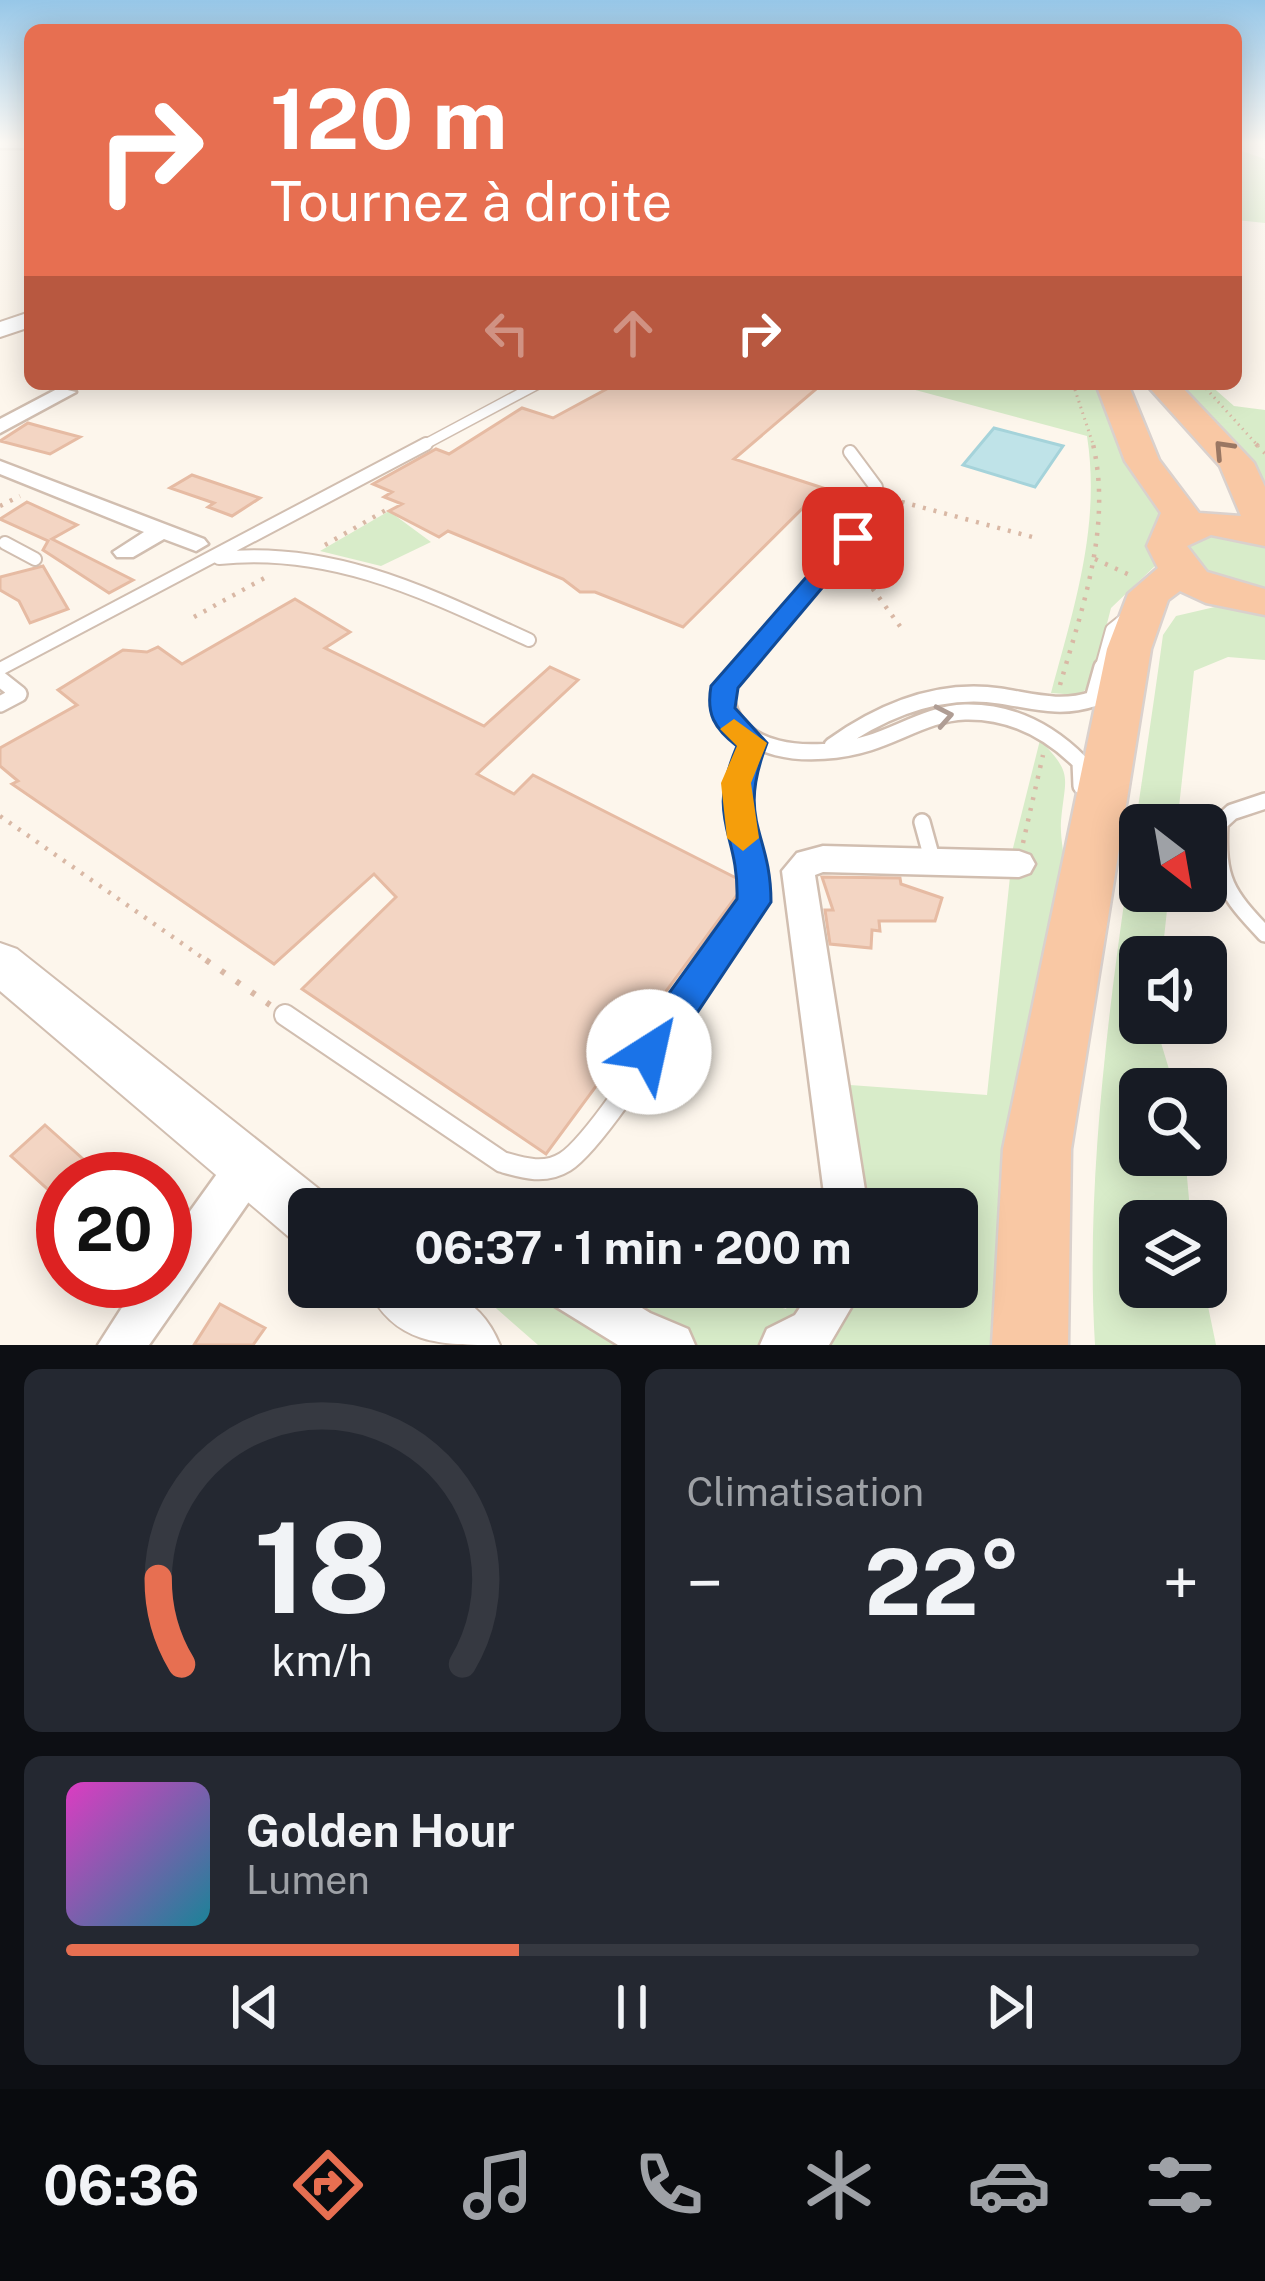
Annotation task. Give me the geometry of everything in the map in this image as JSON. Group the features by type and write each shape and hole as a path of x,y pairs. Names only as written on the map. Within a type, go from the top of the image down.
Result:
{"highway":[{"path":"1030,1345 1037,1149 1080,866 1180,513 1142,460 1114,390"},
{"path":"1166,569 1210,524 1265,530 1244,474 1167,390"},
{"path":"1166,569 1220,593 1265,602"}],"street":[{"path":"0,427 66,392"},
{"path":"0,467 162,531 199,553"},
{"path":"125,551 162,531"},
{"path":"844,1188 798,871 808,862 823,859 1019,864"},
{"path":"2,968 288,1200"},
{"path":"122,1345 248,1168"},
{"path":"431,1308 469,1345"},
{"path":"600,1308 673,1345"},
{"path":"782,1345 811,1331 827,1308"}],"lane":[{"path":"0,669 199,553 526,390"},
{"path":"850,452 880,498 877,511 724,686 721,708 731,726 753,743 783,750 857,746 939,715 1000,716 1036,726 1064,744 1080,762 1078,797"},
{"path":"5,543 35,559"},
{"path":"0,561 20,550"},
{"path":"199,553 331,560 384,577 529,640"},
{"path":"832,746 853,730 940,695 969,693 1054,705 1093,699 1112,630 1166,569"},
{"path":"0,679 19,694 0,704"},
{"path":"284,1015 502,1162 536,1171 566,1162 754,902 754,879 737,819 736,783 753,743"},
{"path":"1265,801 1232,812 1220,823 1217,874 1222,889 1265,934"},
{"path":"922,822 933,862"}],"path":[{"path":"1076,390 1096,436 1103,483 1095,559"},
{"path":"1207,390 1265,453"},
{"path":"880,498 917,503 1036,538"},
{"path":"828,566 867,581 902,629"},
{"path":"0,816 284,1015"}],"green space":[{"path":"1242,207 1265,207 1265,223 1242,221"},
{"path":"915,390 1097,390 1125,464 1167,516 1150,544 1156,565 1111,608 1091,686 1078,695 1051,693 1088,534 1087,436"},
{"path":"1187,390 1216,390 1234,406 1265,410 1265,497 1258,472"},
{"path":"389,511 431,542 381,566 320,551"},
{"path":"1216,532 1265,542 1265,589 1220,579 1194,558 1187,548 1190,541"},
{"path":"1219,606 1265,611 1265,660 1228,657 1194,671 1179,804 1139,804 1163,635 1176,616"},
{"path":"1040,740 1065,777 1061,827 1066,871 999,1345 538,1345 496,1308 978,1308 978,1188 822,1188 809,1082 987,1095 1013,848"},
{"path":"1123,912 1167,912 1164,936 1120,936"},
{"path":"1119,941 1119,1044 1161,1044 1169,1068 1119,1068 1119,1176 1187,1176 1189,1200 1119,1200 1119,1308 1208,1308 1216,1345 1095,1345 1096,1171"}],"water":[{"path":"994,428 1063,446 1035,487 963,465"}],"building":[{"path":"605,390 815,390 734,459 823,488 683,627 595,592 580,592 563,579 448,531 439,537 389,511 402,504 384,497 392,492 373,484 436,449 449,454 522,408 553,418"},
{"path":"28,423 80,437 50,454 0,441"},
{"path":"192,475 260,498 232,516 208,507 214,503 170,488"},
{"path":"27,502 77,525 52,539 133,580 109,593 43,550 48,541 0,519"},
{"path":"43,566 68,609 30,623 19,601 0,590 0,577"},
{"path":"295,599 350,632 325,648 484,726 550,667 578,680 477,774 514,794 533,775 738,879 740,891 546,1154 302,989 396,897 374,874 274,964 12,784 18,781 0,766 0,748 77,705 58,690 123,650 147,652 158,647 182,664"},
{"path":"822,877 900,878 901,884 942,898 935,921 879,921 880,931 872,930 871,948 830,944 825,910 833,910"},
{"path":"45,1125 75,1152 36,1152 36,1179 11,1156"},
{"path":"220,1304 265,1328 253,1345 194,1345"}],"slow traffic":[{"path":"734,729 753,743 736,783 743,838"}],"route":[{"path":"649,1052 754,902 754,879 737,819 736,783 753,743 731,726 721,708 724,686 853,538"}]}
